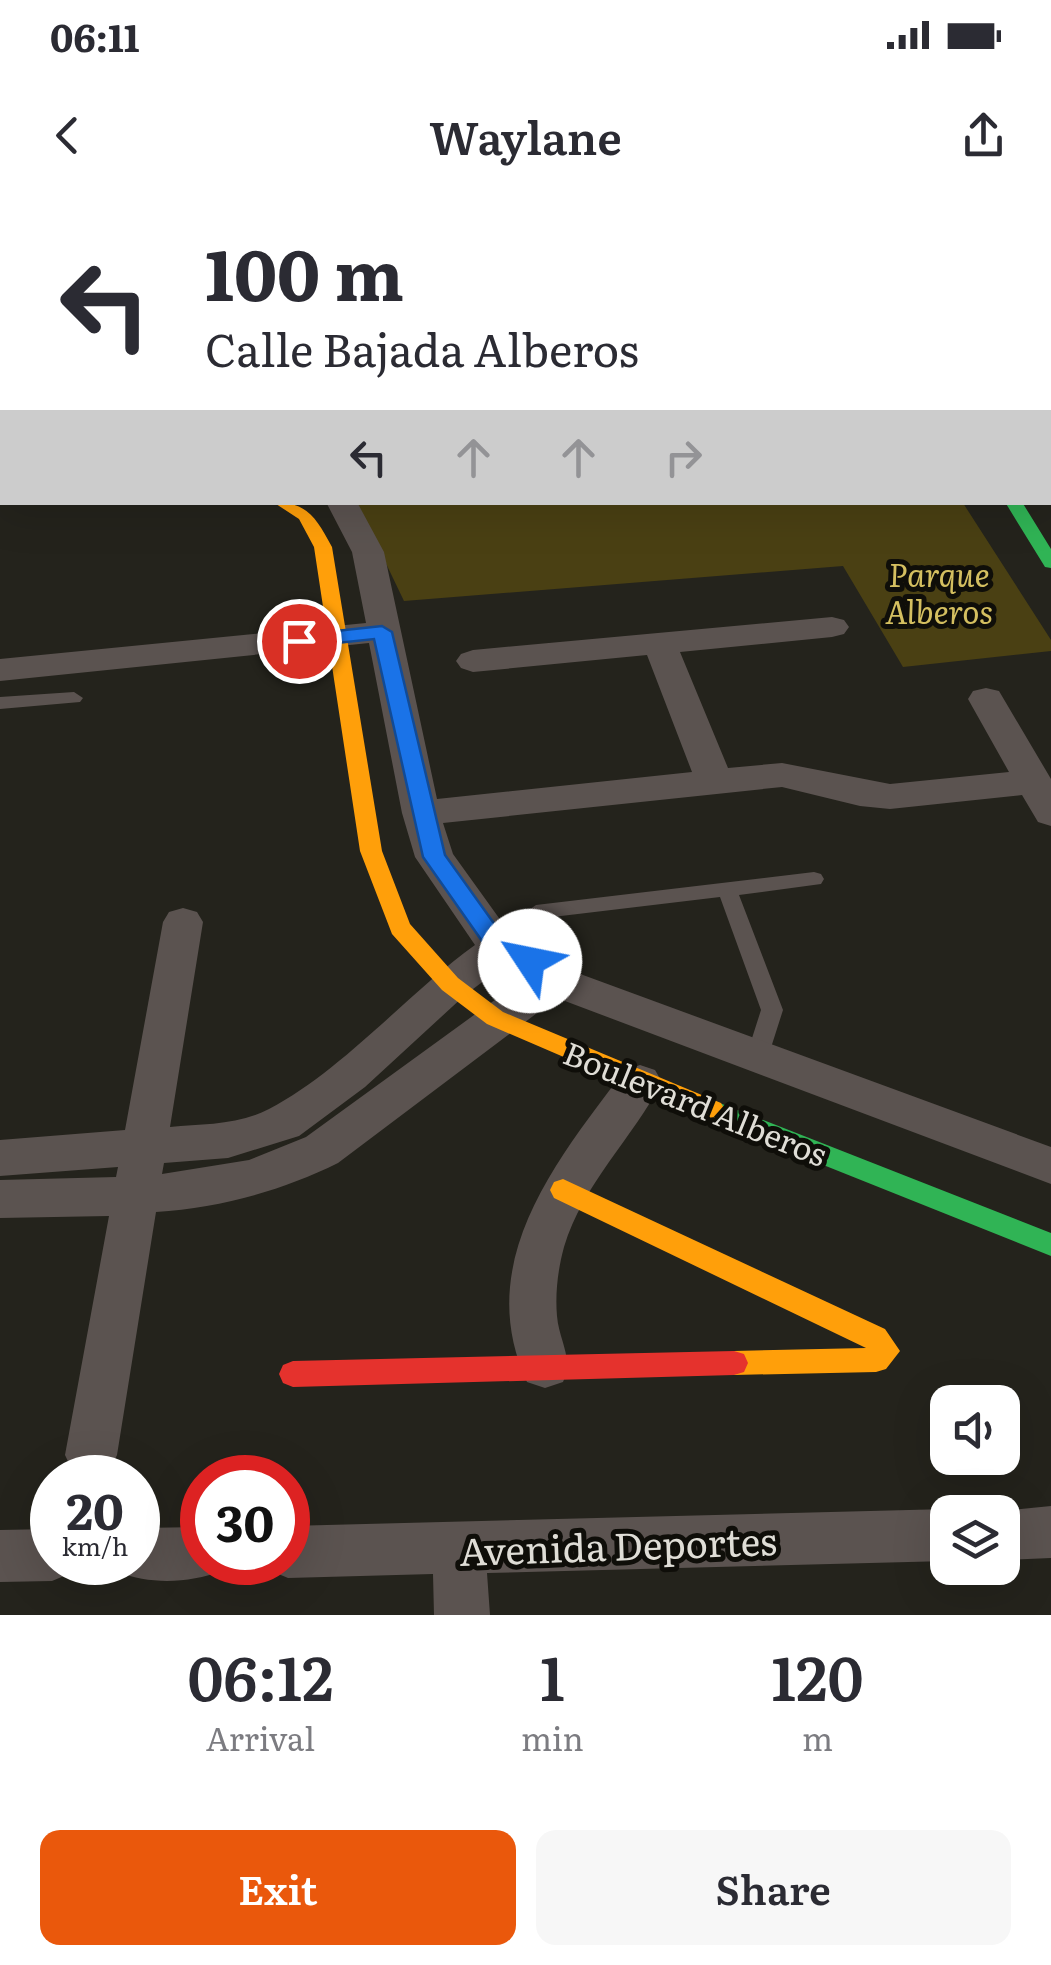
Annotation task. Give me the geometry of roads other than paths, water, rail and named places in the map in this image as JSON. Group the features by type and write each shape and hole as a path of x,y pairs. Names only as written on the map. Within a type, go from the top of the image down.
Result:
{"street":[{"name":"Boulevard Alberos","path":"286,505 306,516 323,547 371,852 400,928 450,984 495,1018 640,1082 1051,1246"},
{"name":"Boulevard Alberos","path":"344,505 368,552 382,632 434,857 490,935 568,986 1051,1166"},
{"path":"1015,505 1051,563"},
{"path":"473,661 832,627"},
{"path":"0,670 382,632"},
{"path":"658,641 714,780"},
{"path":"986,699 1042,798"},
{"path":"421,812 782,775 810,777 849,792 878,796 1042,798"},
{"path":"92,1455 183,922"},
{"path":"0,1199 142,1171 283,1123 350,1075 450,984 505,944"},
{"path":"0,1158 242,1182 321,1151 456,1052 495,1018 556,978"},
{"path":"545,1366 532,1317 535,1258 563,1190 640,1082"},
{"path":"293,1374 876,1360 886,1351 875,1338 563,1190"},
{"path":"1020,1533 1051,1532"},
{"name":"Avenida Deportes","path":"310,1552 930,1536"},
{"path":"459,1549 462,1615"},
{"path":"0,1556 30,1555"}],"lane":[{"path":"0,703 74,698"},
{"path":"536,912 814,879"},
{"path":"728,891 772,1010 757,1057"}],"park label":[{"name":"Parque Alberos","path":"939,592"}]}
